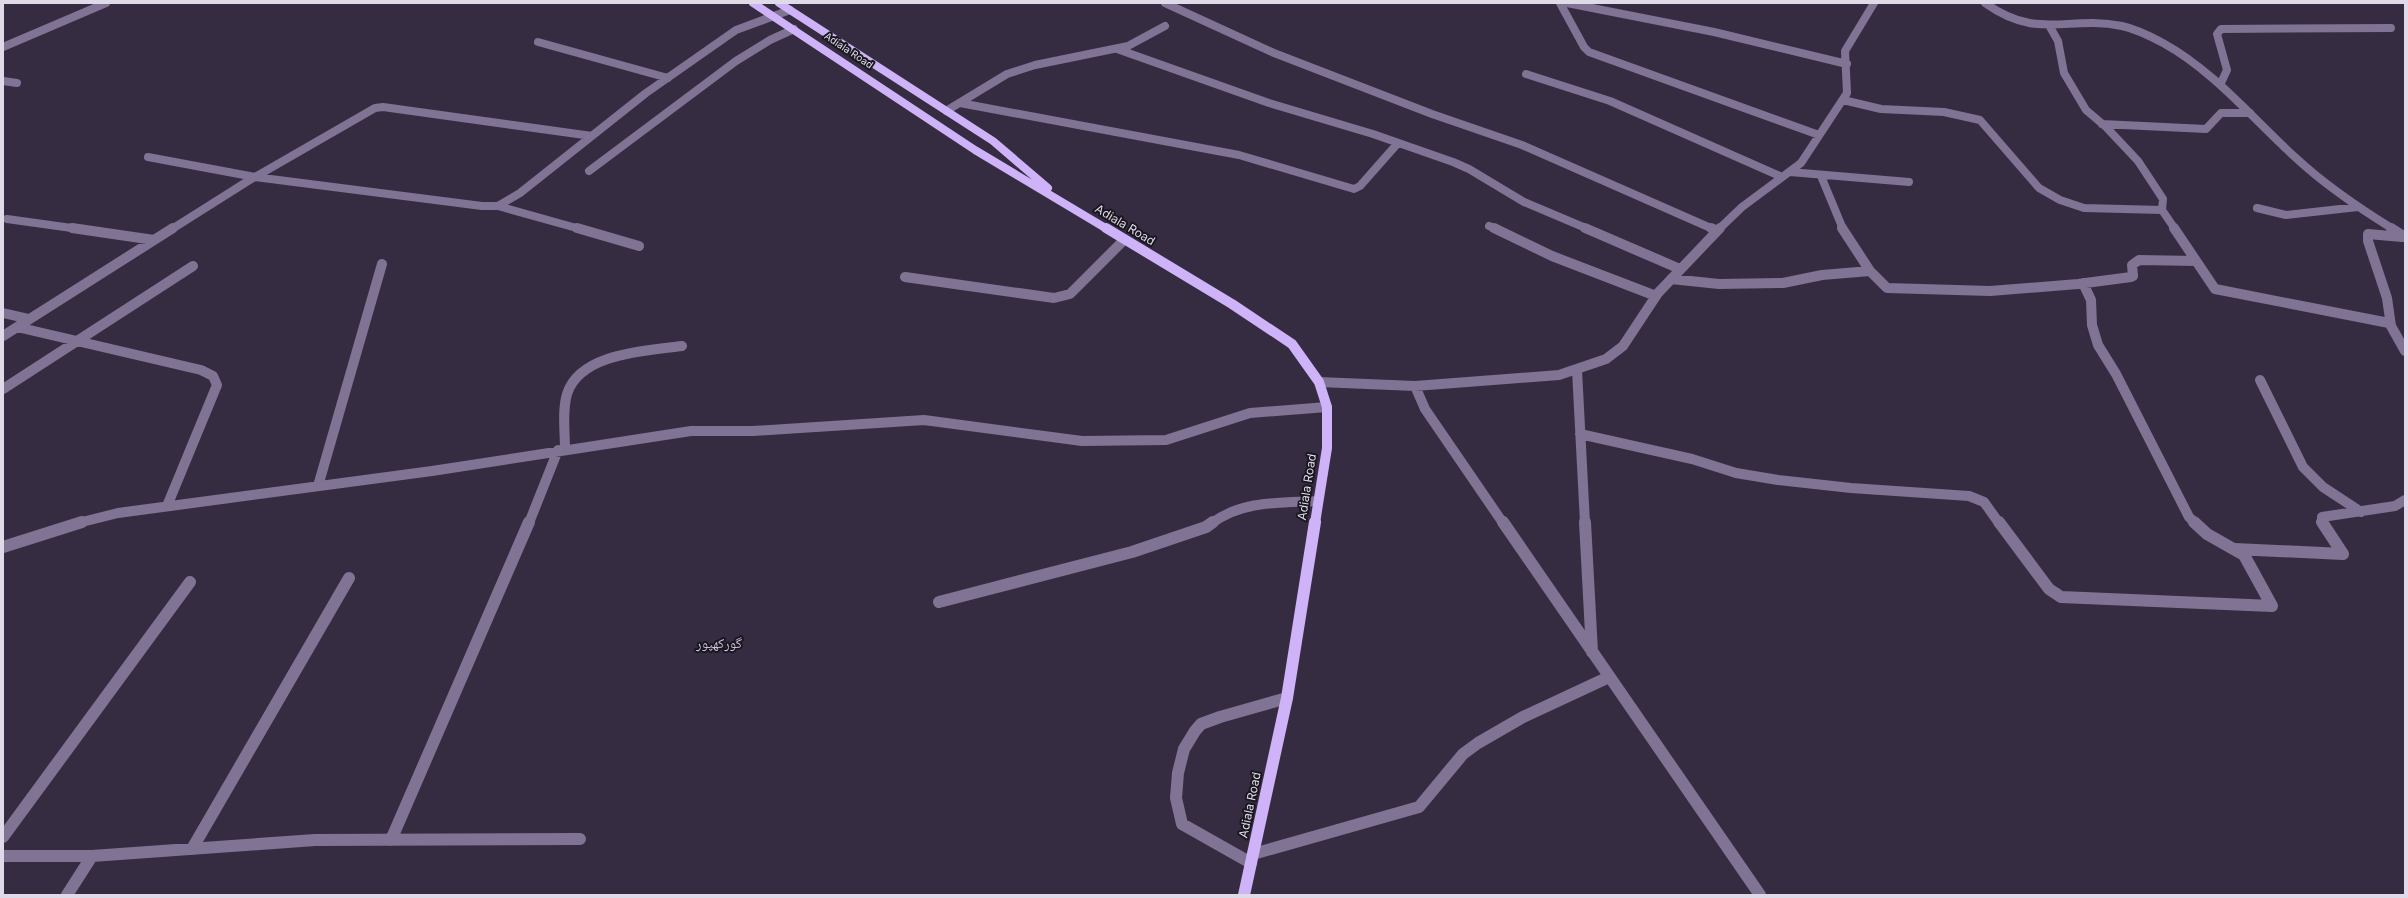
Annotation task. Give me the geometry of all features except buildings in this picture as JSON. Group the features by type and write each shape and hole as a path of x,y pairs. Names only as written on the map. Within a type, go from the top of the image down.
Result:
{"main road":[{"name":"Adiala Road","path":"752,3 794,29 975,150 1232,304 1292,344 1319,382 1327,407 1327,448 1287,698 1244,895"},
{"name":"Adiala Road","path":"779,3 993,142 1072,209"}],"street":[{"path":"3,47 106,3"},
{"path":"1165,3 1274,53 1432,114 1522,145 1717,231"},
{"path":"1560,3 1584,47 1589,52 1819,135"},
{"path":"1567,3 1714,32 1847,64"},
{"path":"1319,382 1414,386 1559,375 1606,359 1623,346 1656,296 1717,231 1742,207 1801,163 1847,93 1846,51 1874,3"},
{"path":"1985,3 2014,20 2050,27 2101,23 2134,29 2182,53 2220,85 2298,160 2358,207 2405,237"},
{"path":"498,206 520,192 668,78 736,30 790,10"},
{"path":"946,111 1016,70 1128,46 1165,26"},
{"path":"2050,27 2058,41 2064,73 2086,110 2131,153 2150,177 2163,199 2162,210 2215,289 2224,292 2389,323"},
{"path":"2220,85 2227,70 2217,34 2221,29 2391,28"},
{"path":"589,171 736,61 770,40 794,29"},
{"path":"538,42 668,78"},
{"path":"1117,49 1269,103 1398,143 1469,169 1524,202 1680,269"},
{"path":"1526,74 1610,101 1782,178"},
{"path":"3,81 17,83"},
{"path":"1843,100 1881,109 1944,112 1980,120 2039,188 2060,200 2084,208 2162,210"},
{"path":"960,103 1239,155 1354,189 1360,186 1398,143"},
{"path":"3,336 255,177 376,108 383,107 592,136"},
{"path":"2102,124 2206,129 2212,126 2218,115 2222,112 2250,113"},
{"path":"148,157 255,177 482,206 498,206 639,246"},
{"path":"1790,172 1821,176 1909,182"},
{"path":"1821,176 1844,235 1870,271 1887,288 1895,290 1990,291 2083,283 2131,277 2133,276 2132,265 2136,260 2196,261"},
{"path":"2257,208 2286,215 2358,207"},
{"path":"7,219 154,240"},
{"path":"1489,226 1552,256 1656,296"},
{"path":"2405,237 2368,234 2368,241 2388,298 2386,308 2389,323 2405,351"},
{"path":"905,277 1054,298 1070,294 1124,240"},
{"path":"318,486 382,264"},
{"path":"3,389 193,266"},
{"path":"1671,279 1719,284 1783,283 1822,275 1870,271"},
{"path":"1580,434 1692,459 1736,473 1771,479 1851,488 1969,496 1984,502 2050,589 2061,597 2272,606 2249,562 2235,549 2198,528 2186,512 2116,374 2100,354 2092,324 2092,298 2083,283"},
{"path":"3,314 29,319"},
{"path":"17,327 201,370 213,376 217,385 167,506"},
{"path":"391,840 562,449 566,395 572,380 582,370 601,361 682,346"},
{"path":"1576,370 1592,652"},
{"path":"2260,380 2303,467 2312,479 2332,495 2361,512"},
{"path":"1414,386 1425,409 1760,895"},
{"path":"3,547 60,527 111,514 432,471 562,449 691,431 753,431 837,424 924,420 1082,441 1166,440 1250,413 1327,407"},
{"path":"2235,549 2343,554 2322,520 2322,517 2395,506 2405,500"},
{"path":"939,602 1037,575 1132,552 1206,527 1226,513 1247,505 1318,501"},
{"path":"192,849 349,578"},
{"path":"3,837 190,582"},
{"path":"1287,698 1201,724 1184,749 1178,773 1176,798 1182,824 1252,858 1419,807 1463,754 1478,743 1523,717 1609,677"},
{"path":"3,856 92,856 315,840 580,839"},
{"path":"67,895 92,856"}],"district":[{"name":"گورکھپور","path":"719,643"}]}
